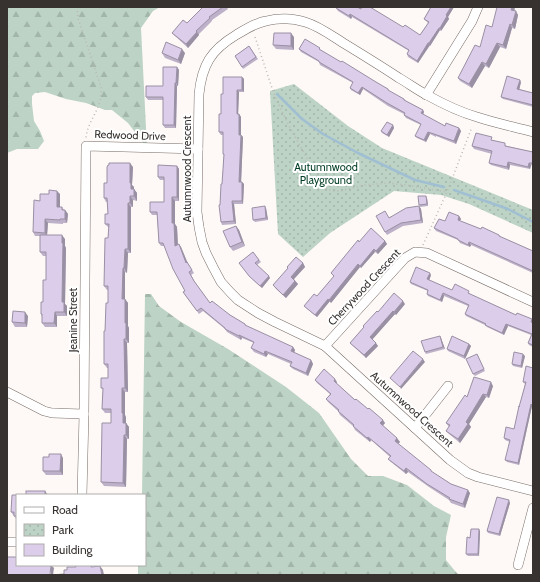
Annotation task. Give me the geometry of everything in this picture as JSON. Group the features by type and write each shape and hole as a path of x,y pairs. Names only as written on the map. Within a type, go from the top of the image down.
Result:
{"street":[{"path":"426,95 468,27 478,7"},
{"name":"Autumnwood Crescent","path":"533,132 478,118 452,107 426,95 314,26 305,22 287,19 276,19 255,24 222,44 208,61 200,83 197,212 202,242 212,267 221,282 238,300 275,322 325,346 450,460 468,473 488,480 533,491"},
{"name":"Redwood Drive","path":"86,146 198,149"},
{"name":"Jeanine Street","path":"82,494 86,146"},
{"name":"Cherrywood Crescent","path":"325,346 405,258 415,252 420,252"},
{"path":"420,252 427,253 533,302"},
{"path":"415,428 448,386"},
{"path":"7,392 44,411 52,413 84,414"},
{"path":"518,565 533,508"}],"path":[{"path":"77,7 78,18 101,87 98,106 87,131 86,146"},
{"path":"255,38 274,94 289,126 325,188 332,191 340,191 365,185 388,184 406,185 447,192"},
{"path":"420,252 447,192 472,127"}],"green space":[{"path":"7,7 160,7 153,11 141,28 147,148 128,123 112,110 105,110 86,103 66,99 45,92 35,93 32,96 34,121 44,141 38,149 17,149 7,153"},
{"name":"Autumnwood Playground","path":"294,84 348,126 382,148 533,210 533,233 469,204 441,195 394,191 330,233 303,257 278,234 270,91"},
{"path":"145,294 151,294 159,306 181,322 228,349 286,387 319,413 351,459 368,476 383,476 407,485 434,506 451,515 446,537 446,560 459,575 138,575 138,566 146,566 146,494 142,494"}],"building":[{"path":"203,7 223,7 209,17 210,18 196,31 197,32 186,44 172,33 183,20 187,23"},
{"path":"357,7 361,9 362,7 370,7 403,27 405,25 420,35 429,22 424,19 431,7 451,7 440,28 428,43 417,61 407,54 409,50 350,14 349,16 336,8"},
{"path":"497,7 512,7 511,10 516,11 512,25 510,24 503,45 497,43 486,64 482,62 469,84 458,78 475,45 480,47 486,25 492,27"},
{"path":"274,33 291,33 291,46 273,45"},
{"path":"305,39 320,48 319,49 341,62 342,61 404,100 423,110 421,113 445,126 446,123 459,128 454,141 428,132 424,140 415,136 421,124 404,115 405,113 362,87 358,93 350,88 353,82 299,49"},
{"path":"166,42 182,49 178,60 162,53"},
{"path":"249,46 256,57 242,67 235,56"},
{"path":"163,67 177,67 174,125 163,125 163,97 146,97 146,86 163,86"},
{"path":"507,76 520,80 517,89 533,93 533,105 501,97"},
{"path":"223,77 242,77 242,90 237,90 237,114 239,114 239,135 241,135 239,182 242,182 242,201 232,201 234,221 221,222 219,205 224,154 223,132 219,132 219,114 221,114"},
{"path":"387,122 393,125 387,135 381,131"},
{"path":"476,133 492,137 491,140 505,143 505,146 533,152 533,163 529,163 528,167 508,162 507,167 489,163 492,151 472,146"},
{"path":"109,163 130,163 130,183 131,189 134,189 134,196 130,196 130,203 128,203 128,249 125,249 123,268 122,299 125,299 126,339 124,339 125,388 122,388 122,413 123,423 126,423 126,435 124,435 123,483 101,482 102,423 111,423 111,409 102,409 103,388 101,388 101,378 108,378 108,364 104,364 104,331 106,303 108,303 108,286 104,286 105,238 108,238 109,224 105,224 105,214 108,214 107,198 104,198 104,183 107,183 107,167"},
{"path":"158,165 177,166 177,197 172,197 172,223 174,223 175,246 179,244 186,263 187,262 192,270 189,272 194,281 210,303 212,301 245,325 293,347 291,351 311,360 306,373 290,366 292,362 265,351 264,354 251,348 254,342 225,329 201,308 197,311 183,292 185,291 173,269 163,243 159,243 157,212 150,212 150,202 164,202 164,177 158,177"},
{"path":"49,190 57,191 57,207 62,207 62,210 65,210 65,219 45,219 45,233 33,232 34,200 40,201 40,194 49,194"},
{"path":"418,196 426,196 427,204 419,205"},
{"path":"265,206 266,218 253,220 252,208"},
{"path":"419,206 421,220 401,223 385,232 376,216 385,211 389,218 406,208"},
{"path":"449,212 459,216 458,220 481,229 482,227 533,251 533,271 469,242 468,245 434,228 439,219 445,221"},
{"path":"236,226 242,242 230,247 223,231"},
{"path":"371,228 385,241 376,251 374,249 360,266 358,264 315,315 304,306 314,294 317,296 334,276 331,273 358,240 359,242"},
{"path":"40,235 62,235 62,302 64,302 64,312 55,312 54,323 42,323 41,302 43,302 43,280 46,280 46,252 40,252"},
{"path":"253,252 259,260 255,263 269,276 260,286 249,276 239,263"},
{"path":"296,257 303,263 291,277 295,281 283,295 273,285"},
{"path":"416,267 430,273 427,279 452,290 455,284 469,291 468,293 516,315 517,313 532,319 533,345 528,343 532,334 506,324 502,333 465,314 469,305 443,293 440,300 427,294 428,290 410,282"},
{"path":"394,293 403,301 370,337 376,343 364,355 350,343 364,327 363,326 377,311 378,312"},
{"path":"13,311 25,312 25,323 12,322"},
{"path":"440,336 443,347 425,352 421,341"},
{"path":"452,336 469,344 464,356 447,349"},
{"path":"413,351 423,359 400,387 390,378"},
{"path":"514,352 523,354 521,366 512,364"},
{"path":"477,354 484,369 473,374 466,359"},
{"path":"526,366 533,368 533,402 532,405 531,404 518,463 505,460 510,440 504,438 506,427 514,429 526,382 523,382"},
{"path":"324,369 335,379 334,381 355,400 356,399 368,409 369,408 383,420 380,423 397,438 395,441 431,471 451,484 468,490 463,504 449,499 450,498 427,484 406,468 404,471 388,459 391,456 353,426 354,425 338,411 339,410 326,399 331,394 315,380"},
{"path":"474,377 491,382 487,395 483,394 466,422 468,424 458,439 446,431 450,425 446,423 465,395 467,397"},
{"path":"49,454 61,454 60,471 43,471 43,457 49,457"},
{"path":"26,491 45,491 45,494 26,494"},
{"path":"12,495 16,495 16,516 14,516 14,512 11,512"},
{"path":"497,497 509,500 499,534 487,531"},
{"path":"471,529 479,529 478,554 466,554 467,537 470,538"},
{"path":"7,557 16,557 16,566 51,566 50,575 7,575"},
{"path":"100,566 102,575 50,575 64,574 64,570 67,570 67,567"}],"waterway":[{"path":"277,94 302,119 323,134 358,153 415,180 444,187"},
{"path":"454,190 508,209 533,222"}]}
